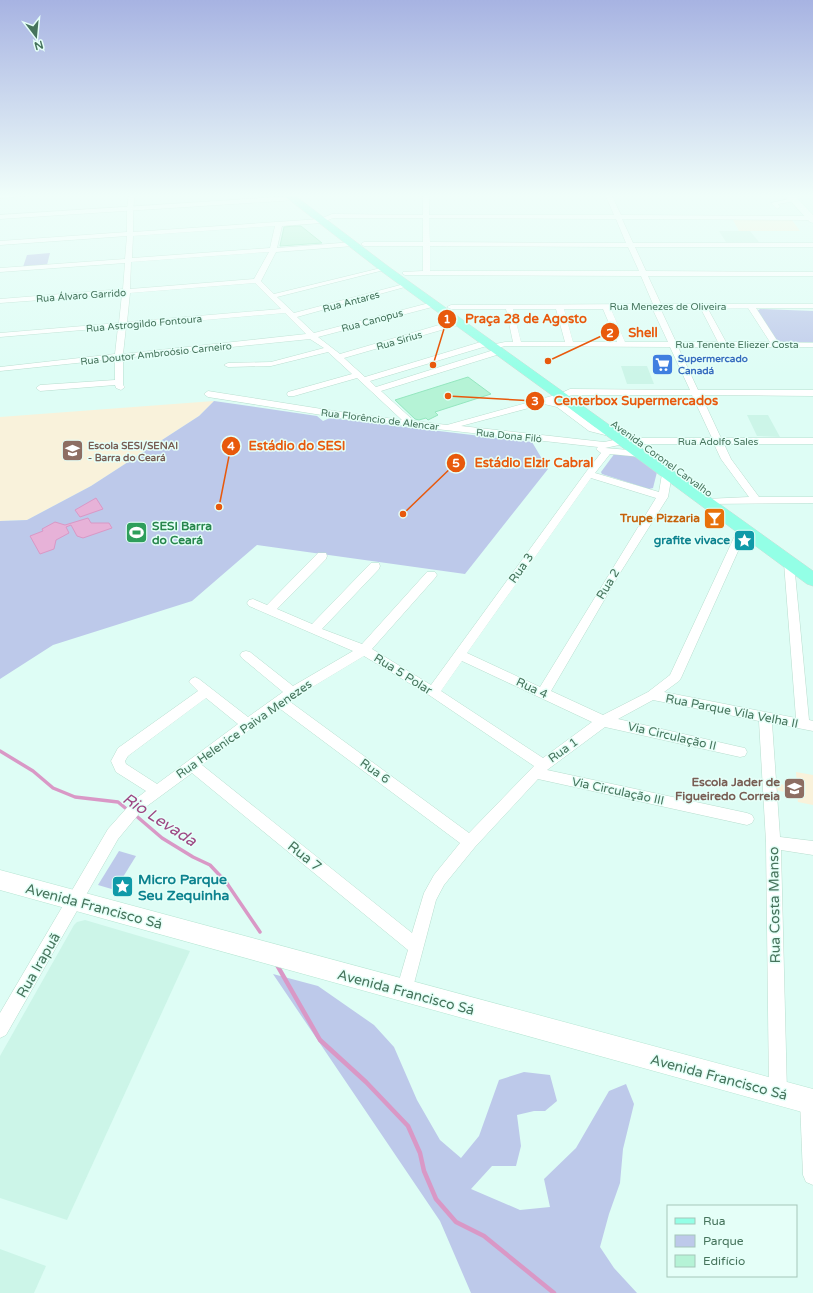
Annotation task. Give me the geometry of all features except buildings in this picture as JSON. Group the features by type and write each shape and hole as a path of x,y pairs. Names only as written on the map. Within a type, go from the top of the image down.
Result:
{"main road":[{"name":"Avenida Coronel Carvalho","path":"370,254 385,268 433,304 565,391 667,474 813,565"},
{"name":"Avenida Coronel Carvalho","path":"375,254 405,273 451,306 496,346"},
{"name":"Avenida Coronel Carvalho","path":"565,391 629,442 714,502 743,529 813,580"},
{"name":"Avenida Francisco Sá","path":"0,880 811,1102"}],"street":[{"path":"40,388 120,384 119,357 128,254"},
{"path":"0,270 216,254"},
{"path":"271,254 257,281 312,336 361,377 411,423"},
{"path":"427,254 428,273"},
{"path":"635,254 658,306 658,312 726,458 756,500"},
{"path":"273,296 385,268"},
{"path":"405,273 813,274"},
{"name":"Rua Álvaro Garrido","path":"0,301 257,281"},
{"name":"Rua Antares","path":"290,314 408,285"},
{"name":"Rua Canopus","path":"312,336 433,304"},
{"name":"Rua Menezes de Oliveira","path":"451,306 813,306"},
{"path":"509,306 518,344"},
{"path":"560,306 570,344"},
{"path":"606,306 622,344"},
{"path":"703,306 723,344"},
{"path":"751,306 776,344"},
{"name":"Rua Astrogildo Fontoura","path":"0,335 290,314"},
{"name":"Rua Sirius","path":"338,357 459,322"},
{"name":"Rua Doutor Ambroósio Carneiro","path":"0,369 312,336"},
{"name":"Rua Tenente Eliezer Costa","path":"496,346 518,344 813,345"},
{"path":"291,394 496,346"},
{"path":"375,390 496,346"},
{"path":"228,364 271,364 330,350"},
{"name":"Rua Florêncio de Alencar","path":"208,394 347,416 444,428 543,401 565,391 813,387"},
{"name":"Rua Florêncio de Alencar","path":"694,389 813,393"},
{"name":"Avenida Coronel Carvalho","path":"543,401 560,405 592,429 629,442"},
{"name":"Rua Dona Filó","path":"444,428 573,442 612,451 629,442"},
{"name":"Rua Adolfo Sales","path":"629,442 813,441"},
{"name":"Rua Dona Filó","path":"605,449 629,442"},
{"name":"Rua 3","path":"433,692 589,474 605,449"},
{"path":"589,474 663,497"},
{"name":"Rua 2","path":"543,693 663,497 667,474"},
{"path":"714,502 813,500"},
{"name":"Rua 1","path":"404,991 429,898 434,888 470,842 539,769 604,721 652,695 675,678 743,529"},
{"path":"269,610 322,556"},
{"path":"789,563 808,726"},
{"path":"314,630 375,566"},
{"name":"Rua Helenice Paiva Menezes","path":"76,900 113,834 138,806 292,692 364,650 431,575"},
{"name":"Rua 5 Polar","path":"253,603 364,650 433,692 539,769"},
{"name":"Rua 4","path":"460,655 604,721"},
{"path":"246,656 292,692"},
{"path":"195,682 247,724"},
{"path":"157,791 121,768 118,761 123,752 206,692"},
{"name":"Rua Parque Vila Velha II","path":"652,695 808,726"},
{"name":"Rua 6","path":"279,701 470,842"},
{"name":"Rua Costa Manso","path":"765,718 773,842 778,1093"},
{"name":"Via Circulação II","path":"604,721 740,752"},
{"name":"Rua 7","path":"192,765 417,947"},
{"name":"Via Circulação III","path":"539,769 747,819"},
{"path":"773,842 813,848"},
{"name":"Rua Irapuã","path":"0,1029 76,900"},
{"path":"811,1102 813,1175"}],"shaded area":[{"path":"621,366 647,366 654,384 627,384"},
{"name":"Escola SESI/SENAI - Barra do Ceará","path":"214,401 199,416 91,486 27,520 0,521 0,417"},
{"path":"747,415 768,415 780,437 757,436"},
{"path":"96,498 103,509 80,517 75,510"},
{"path":"88,518 91,523 109,523 112,528 83,538 77,536 71,525 66,527 69,533 56,540 54,549 40,554 30,536 43,531 42,529 55,522 65,525"},
{"name":"Escola Jader de Figueiredo Correia","path":"796,772 813,775 813,805 798,802 797,795 776,790 776,783 797,788"},
{"path":"85,920 190,951 67,1220 0,1198 0,1056 74,925 77,922"},
{"path":"0,1249 46,1266 34,1293 0,1293"}],"green space":[{"path":"50,254 47,265 23,267 27,255"},
{"path":"760,309 813,311 813,342 781,342 775,340 757,311"},
{"name":"SESI Barra do Ceará","path":"214,401 317,416 323,421 330,418 532,442 548,469 465,574 257,545 192,601 53,645 0,679 0,521 27,520 91,486 199,416"},
{"path":"615,453 635,456 657,472 653,488 649,489 602,474 601,472"},
{"path":"119,851 136,856 115,890 98,885"},
{"path":"273,974 318,986 374,1025 394,1047 417,1100 440,1140 461,1158 479,1136 499,1080 524,1072 550,1075 557,1101 545,1111 534,1111 517,1115 521,1146 516,1166 492,1166 471,1189 520,1210 550,1207 544,1179 576,1148 609,1091 626,1084 634,1104 623,1149 620,1183 609,1214 600,1247 614,1268 637,1293 471,1293 440,1221"}],"waterway":[{"name":"Rio Levada","path":"0,751 33,771 53,788 75,797 118,802 129,811"},
{"name":"Rio Levada","path":"134,814 162,838 193,857 210,865 226,882 260,932"},
{"path":"277,965 320,1040 366,1082 408,1126 420,1153 424,1171 436,1199 456,1222 484,1236 554,1293"}],"place":[{"name":"Shell","path":"548,361"},
{"name":"Supermercado Canadá","path":"662,364"},
{"name":"Praça 28 de Agosto","path":"433,365"},
{"name":"Centerbox Supermercados","path":"448,396"},
{"name":"Escola SESI/SENAI - Barra do Ceará","path":"72,451"},
{"name":"Estádio do SESI","path":"219,507"},
{"name":"Estádio Elzir Cabral","path":"403,514"},
{"name":"Trupe Pizzaria","path":"715,518"},
{"name":"SESI Barra do Ceará","path":"136,533"},
{"name":"grafite vivace","path":"745,540"},
{"name":"Escola Jader de Figueiredo Correia","path":"795,789"},
{"name":"Micro Parque Seu Zequinha","path":"123,887"}]}
